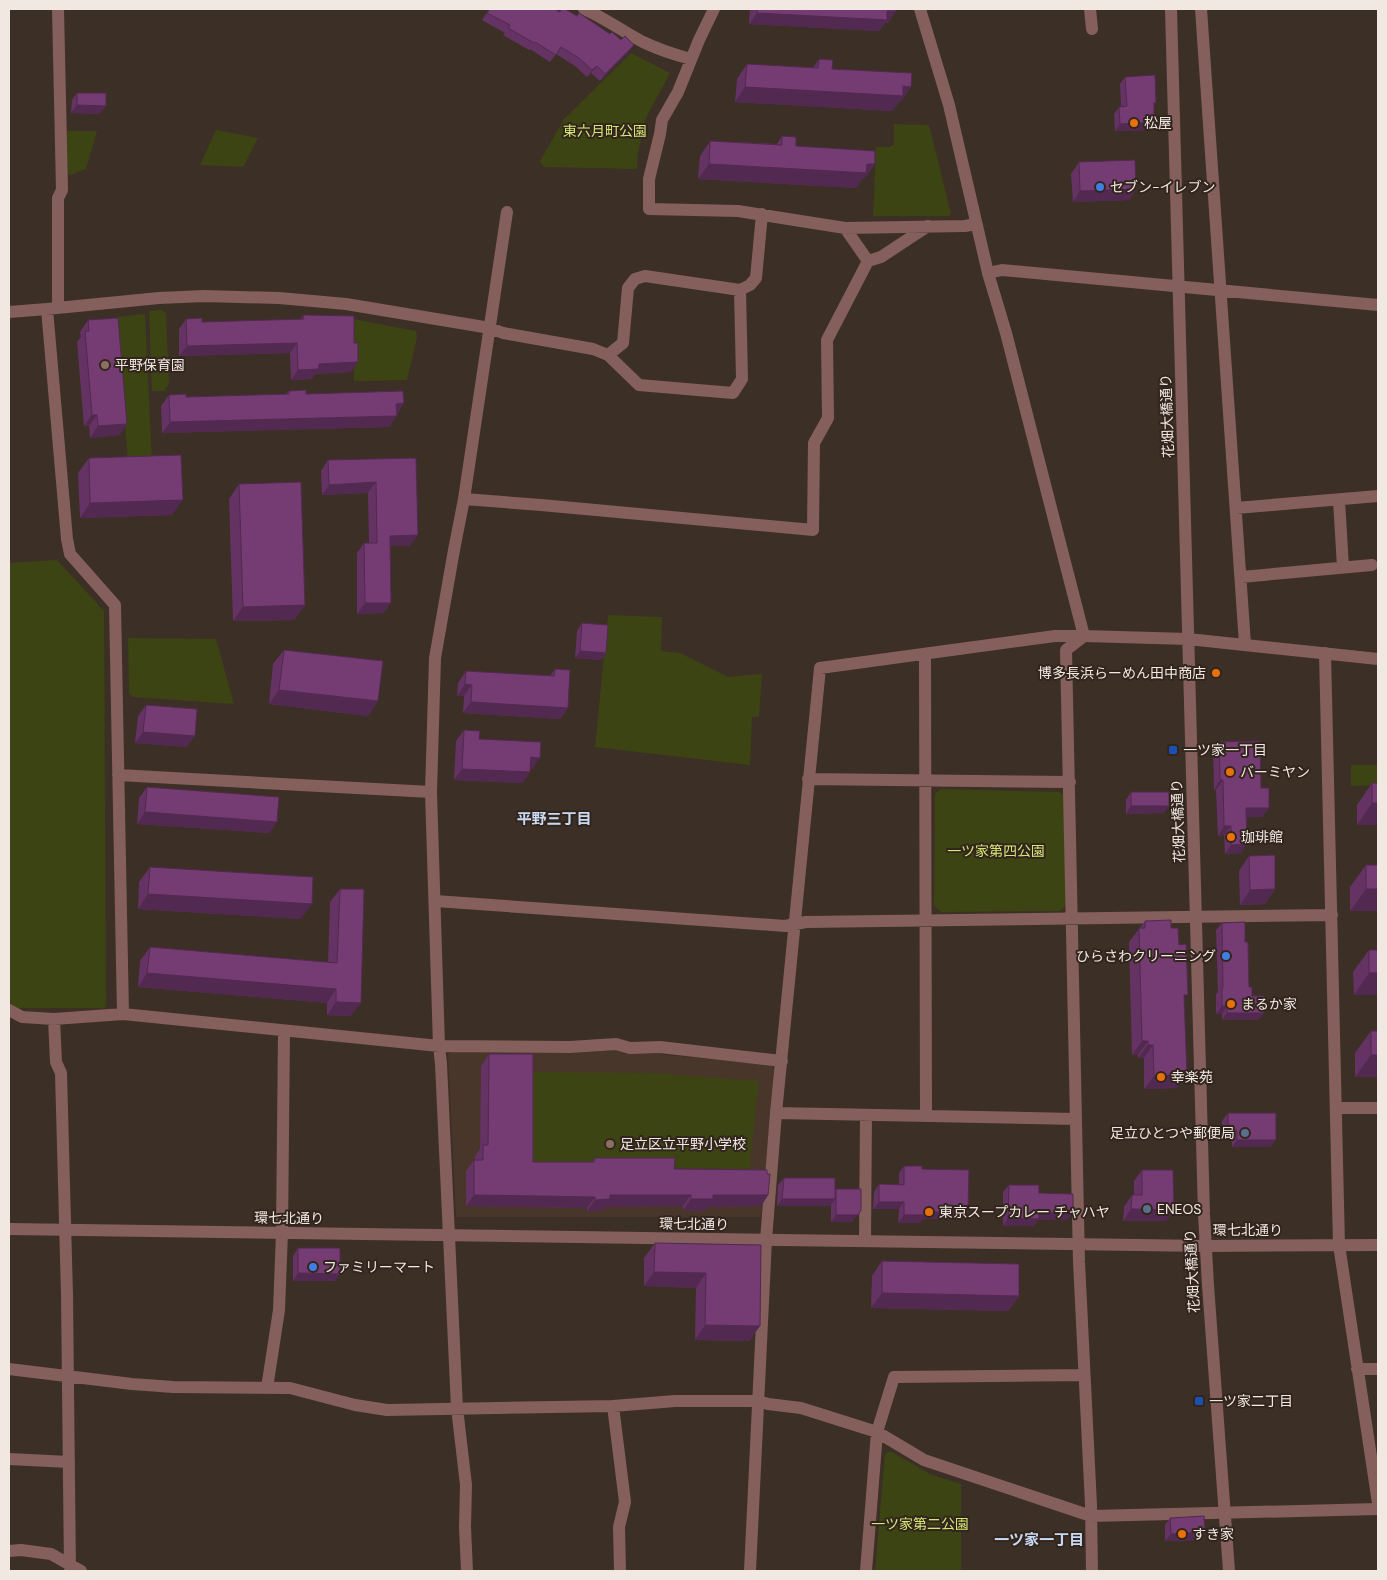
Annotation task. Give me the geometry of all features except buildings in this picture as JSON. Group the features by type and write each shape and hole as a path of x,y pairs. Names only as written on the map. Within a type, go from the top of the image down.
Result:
{"street":[{"path":"58,9 62,190 58,198 52,309 67,539 70,554 115,605 123,1014"},
{"path":"584,9 600,16 642,42 691,59"},
{"path":"714,9 678,92 662,120 649,179 649,209 738,211 845,228 965,226 976,224"},
{"path":"920,9 949,105 988,273 1006,333 1084,636"},
{"path":"1090,9 1092,29"},
{"name":"花畑大橋通り","path":"1171,9 1205,1246 1229,1571"},
{"path":"1201,9 1222,290 1245,644"},
{"path":"467,1571 466,1485 457,1408 441,1064 438,1046 431,792 435,658 464,500 507,212"},
{"path":"608,354 624,343 628,288 635,279 646,276 740,290 750,285 756,278 762,214"},
{"path":"464,500 542,505 813,530 814,444 828,418 827,340 868,261 881,257 928,226"},
{"path":"845,228 868,261"},
{"path":"988,273 1002,270 1378,305"},
{"path":"9,312 159,298 204,296 279,298 346,304 490,328 503,333 594,349 608,354 639,385 733,393 742,379 740,290"},
{"path":"1236,508 1378,496"},
{"path":"1339,500 1343,567"},
{"path":"1241,577 1372,565"},
{"path":"750,1571 766,1240 776,1113 820,668 1055,636 1188,639 1378,659"},
{"path":"1084,636 1066,650 1078,1244 1092,1516 1092,1571"},
{"path":"1325,652 1339,1245 1378,1503"},
{"path":"925,654 926,1116"},
{"path":"118,774 431,792"},
{"path":"808,779 1070,782"},
{"path":"435,901 785,926 806,922 1072,920 1196,916 1332,915"},
{"path":"9,1010 22,1017 54,1019 123,1014 438,1046 570,1047 616,1044 630,1048 660,1047 782,1061"},
{"path":"54,1019 56,1062 61,1073 69,1462 74,1569"},
{"path":"267,1388 279,1310 282,1233 284,1031"},
{"path":"1336,1108 1378,1108"},
{"path":"776,1113 1076,1118"},
{"path":"865,1241 866,1115"},
{"name":"環七北通り","path":"9,1229 1205,1246 1378,1245"},
{"path":"9,1369 173,1387 290,1388 355,1405 387,1410 613,1406 676,1401 758,1401 801,1408 877,1432 924,1460 1092,1516 1378,1508"},
{"path":"1358,1369 1378,1369"},
{"path":"866,1571 877,1432 894,1376 1084,1375"},
{"path":"613,1406 624,1502 620,1527 620,1571"},
{"path":"9,1459 69,1462"},
{"path":"9,1550 51,1554 74,1569"}],"shaded area":[{"name":"足立区立平野小学校","path":"615,1050 771,1065 775,1070 761,1217 456,1217 448,1055 452,1051 576,1053"}],"green space":[{"name":"東六月町公園","path":"631,53 670,73 646,118 638,152 637,169 544,167 540,161 564,119"},
{"path":"894,124 929,125 951,214 949,216 873,216 876,147 890,147 894,144"},
{"path":"216,130 258,138 243,167 200,165"},
{"path":"67,131 97,131 86,169 71,175 67,173"},
{"path":"161,310 166,313 169,384 164,391 152,391 149,311"},
{"path":"145,314 152,461 128,462 117,317"},
{"path":"353,319 416,331 417,337 407,380 354,381"},
{"path":"57,560 104,611 105,1008 18,1008 9,1004 9,563"},
{"path":"608,615 662,617 661,651 680,653 728,677 762,674 759,717 752,717 750,765 595,747"},
{"path":"128,638 216,639 234,704 133,697 129,693"},
{"path":"1351,765 1378,765 1378,785 1351,786"},
{"name":"一ツ家第四公園","path":"941,789 1059,792 1065,796 1066,905 1060,911 941,912 934,906 935,794"},
{"path":"531,1072 651,1073 759,1081 749,1169 531,1165"},
{"name":"一ツ家第二公園","path":"890,1451 932,1475 961,1484 961,1571 875,1571 885,1454"}],"place":[{"name":"松屋","path":"1134,123"},
{"name":"セブン-イレブン","path":"1100,187"},
{"name":"平野保育園","path":"105,365"},
{"name":"博多長浜らーめん田中商店","path":"1216,673"},
{"name":"一ツ家一丁目","path":"1173,750"},
{"name":"バーミヤン","path":"1230,772"},
{"name":"珈琲館","path":"1231,837"},
{"name":"ひらさわクリーニング","path":"1226,956"},
{"name":"まるか家","path":"1231,1004"},
{"name":"幸楽苑","path":"1161,1077"},
{"name":"足立ひとつや郵便局","path":"1245,1133"},
{"name":"足立区立平野小学校","path":"610,1144"},
{"name":"ENEOS","path":"1147,1209"},
{"name":"東京スープカレー チャハヤ","path":"929,1212"},
{"name":"ファミリーマート","path":"313,1267"},
{"name":"一ツ家二丁目","path":"1199,1401"},
{"name":"すき家","path":"1182,1534"}],"district":[{"name":"平野三丁目","path":"554,819"},
{"name":"一ツ家一丁目","path":"1039,1540"}]}
